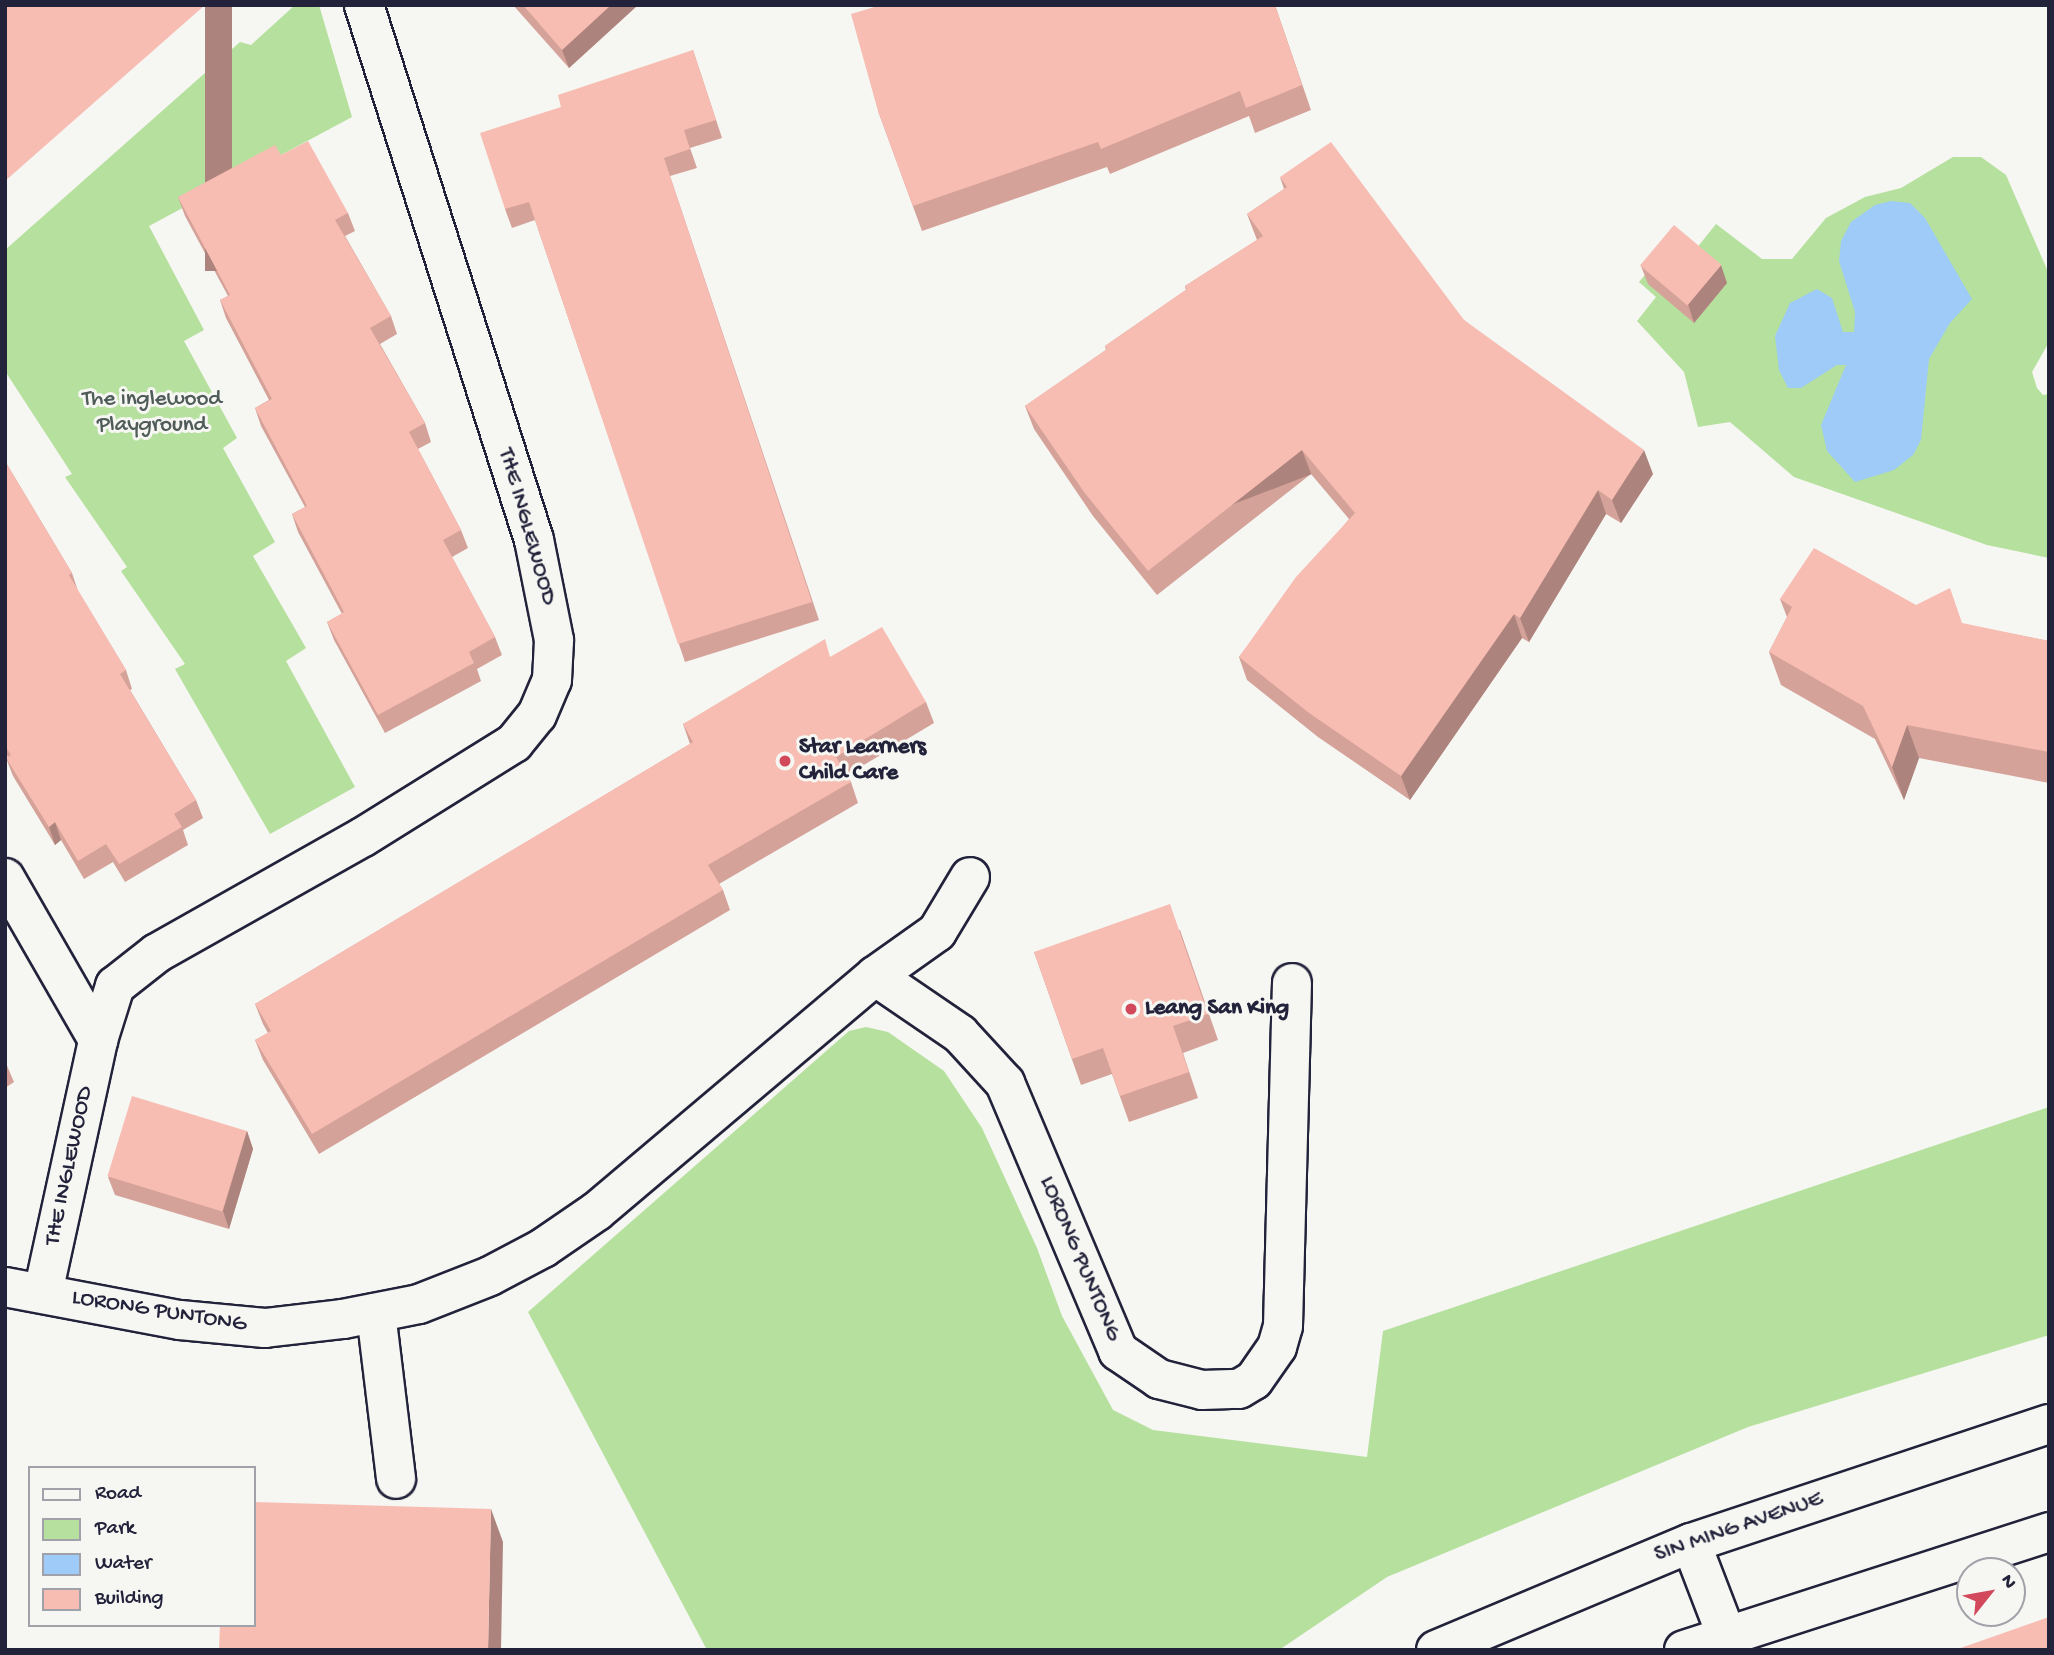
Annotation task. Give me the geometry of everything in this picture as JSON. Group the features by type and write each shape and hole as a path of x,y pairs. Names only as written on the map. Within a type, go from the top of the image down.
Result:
{"street":[{"name":"THE INGLEWOOD","path":"43,1293 97,1040 115,986 133,969 479,767 522,734 537,715 552,680 554,640 534,540 364,5"},
{"name":"LORONG PUNTONG","path":"5,1287 180,1320 265,1328 376,1313 419,1304 466,1285 543,1248 597,1211 875,976 937,932 970,877"},
{"path":"5,878 97,1040"},
{"name":"LORONG PUNTONG","path":"875,976 960,1034 1005,1083 1118,1351 1159,1380 1202,1390 1239,1390 1254,1380 1277,1347 1283,1326 1292,983"},
{"path":"376,1313 396,1479"},
{"name":"SIN MING AVENUE","path":"1436,1650 1691,1543 2049,1424"},
{"path":"1684,1650 1730,1641 2049,1532"},
{"path":"1691,1543 1730,1641"}],"green space":[{"name":"The inglewood Playground","path":"295,5 319,5 352,117 149,226 204,330 184,341 237,438 223,448 275,542 253,556 306,648 286,661 355,787 270,834 175,669 185,664 121,571 127,567 65,477 72,474 5,371 5,250 240,42 251,45"},
{"path":"1953,157 1981,157 2006,175 2049,274 2049,342 2032,372 2037,388 2043,395 2049,394 2049,558 1987,545 1794,477 1730,422 1698,427 1684,372 1637,321 1656,297 1639,282 1678,236 1696,249 1716,224 1762,259 1792,259 1826,218 1865,197 1901,188"},
{"path":"866,1027 888,1032 944,1071 982,1128 1037,1248 1062,1316 1113,1410 1153,1430 1367,1457 1383,1331 2049,1107 2049,1335 1748,1427 1387,1577 1279,1650 707,1650 528,1312 849,1031"}],"water":[{"path":"1891,201 1910,203 1925,218 1972,299 1950,323 1929,359 1921,440 1913,455 1894,470 1855,482 1827,451 1821,425 1846,365 1837,365 1801,388 1788,388 1779,370 1775,336 1790,303 1817,289 1832,298 1843,332 1854,332 1855,312 1839,261 1841,241 1851,222 1875,205"}],"building":[{"path":"5,5 205,5 5,181"},
{"path":"523,5 611,5 562,50"},
{"path":"881,5 1275,5 1302,85 1246,108 1240,91 1101,149 1098,142 913,206 878,111 851,14"},
{"path":"693,50 716,120 684,130 690,149 664,158 812,602 678,644 529,202 505,209 480,133 561,107 558,95"},
{"path":"308,141 348,213 335,220 391,316 370,328 425,423 409,432 461,530 443,540 495,637 469,652 474,663 378,715 327,622 344,612 292,514 307,506 255,408 272,399 220,300 230,295 178,197 275,145 281,155"},
{"path":"1331,142 1464,320 1644,450 1612,500 1598,490 1520,618 1514,614 1401,776 1309,713 1239,657 1296,577 1355,513 1302,450 1148,571 1084,492 1025,406 1187,289 1185,286 1263,236 1247,214 1287,187 1280,177"},
{"path":"1674,225 1721,265 1687,305 1640,266"},
{"path":"5,461 126,670 120,674 196,800 174,814 182,827 119,864 106,844 78,861 55,822 49,827 6,758 11,755 5,746"},
{"path":"1814,548 1916,605 1950,588 1962,623 2049,641 2049,752 1907,725 1892,767 1863,706 1769,652 1792,607 1780,599"},
{"path":"882,627 926,702 836,757 851,782 708,865 723,890 312,1134 255,1040 271,1031 255,1004 693,742 683,724 825,639 830,657"},
{"name":"Leang San King","path":"1170,904 1208,1014 1173,1026 1189,1072 1120,1096 1103,1048 1072,1059 1034,952"},
{"path":"132,1096 247,1131 222,1211 107,1176"},
{"path":"256,1502 491,1509 488,1650 219,1650 220,1627 256,1627"},
{"path":"2049,1617 2049,1650 1955,1650 2026,1627"}],"place":[{"name":"Star Learners Child Care","path":"785,761"},
{"name":"Leang San King","path":"1131,1009"}]}
